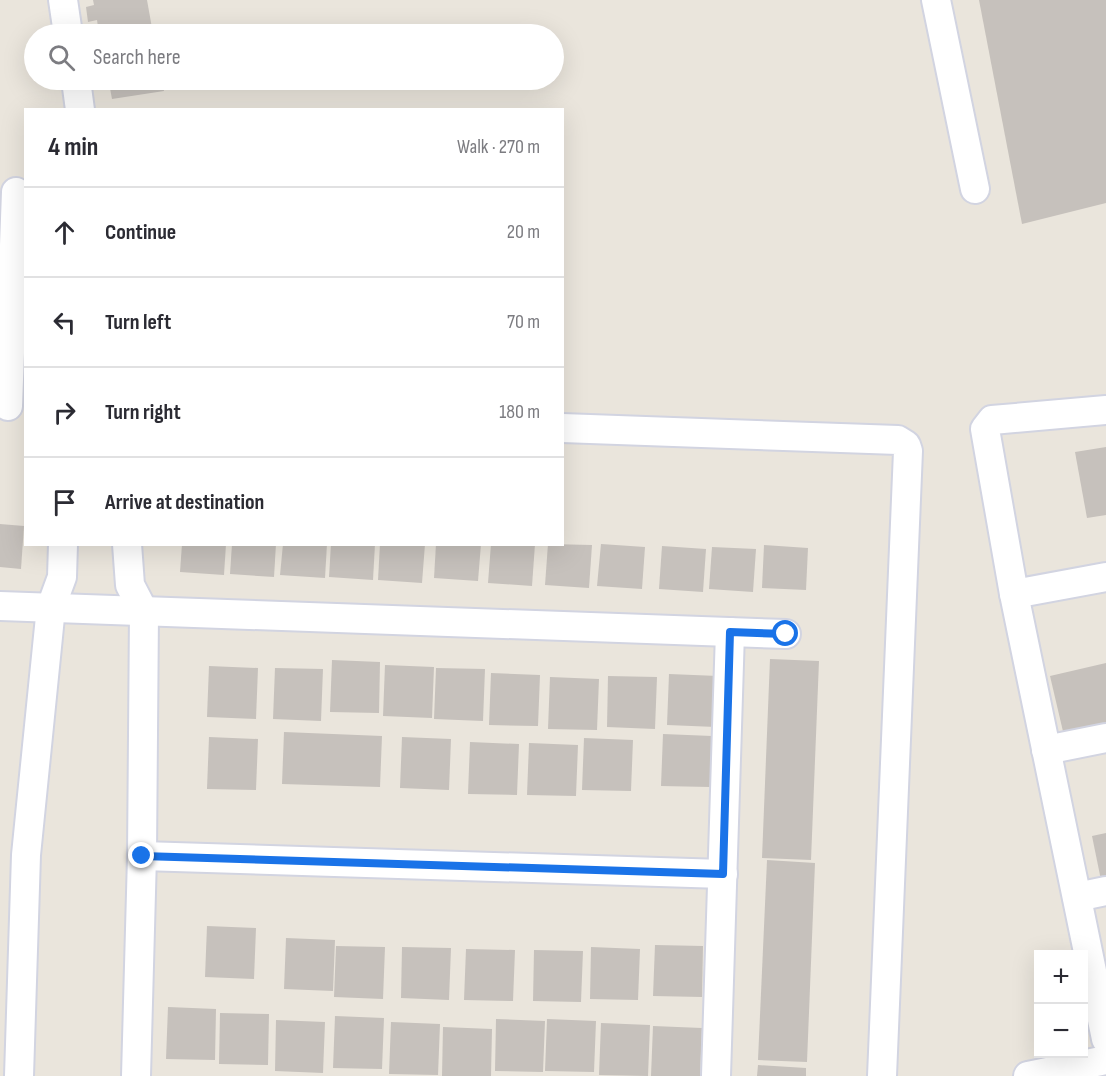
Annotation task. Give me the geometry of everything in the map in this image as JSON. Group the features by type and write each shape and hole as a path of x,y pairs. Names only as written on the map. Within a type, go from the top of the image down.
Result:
{"street":[{"path":"63,0 67,24"},
{"path":"936,0 975,189"},
{"path":"77,90 80,108"},
{"path":"11,406 14,192"},
{"path":"1106,410 992,420 985,429 1014,594 1106,1039"},
{"path":"564,428 898,440 906,445 908,451 882,1076"},
{"path":"19,1076 13,855 51,607 62,577 63,546"},
{"path":"127,546 130,585 144,612 142,856 136,1076"},
{"path":"1014,594 1106,577"},
{"path":"0,606 786,634"},
{"path":"716,1076 730,632"},
{"path":"1046,750 1106,738"},
{"path":"142,856 723,874"},
{"path":"1077,897 1106,891"},
{"path":"1028,1076 1106,1060"}],"building":[{"path":"93,0 147,0 151,24 98,24 97,20 88,22 86,7 94,5"},
{"path":"979,0 1106,0 1106,203 1022,224"},
{"path":"110,90 164,91 112,99"},
{"path":"1106,447 1106,515 1087,518 1075,452"},
{"path":"0,524 24,526 21,569 0,567"},
{"path":"601,544 645,547 642,589 597,586"},
{"path":"592,545 589,588 545,585 548,546"},
{"path":"764,545 808,548 806,590 762,588"},
{"path":"182,546 226,546 224,575 180,572"},
{"path":"232,546 276,546 274,577 230,574"},
{"path":"283,546 327,546 325,578 280,575"},
{"path":"331,546 375,546 373,580 329,577"},
{"path":"380,546 425,546 422,583 378,580"},
{"path":"436,546 481,546 478,581 434,578"},
{"path":"491,546 535,546 532,586 488,583"},
{"path":"662,546 706,549 703,592 659,589"},
{"path":"712,547 756,549 753,592 709,589"},
{"path":"770,659 819,661 811,860 762,858"},
{"path":"332,660 380,662 379,713 330,712"},
{"path":"1106,663 1106,731 1065,740 1050,676"},
{"path":"385,665 434,667 432,718 383,716"},
{"path":"209,666 258,668 256,719 207,717"},
{"path":"275,668 323,669 321,721 273,719"},
{"path":"436,668 485,669 483,721 434,719"},
{"path":"491,673 540,675 538,726 489,725"},
{"path":"669,674 718,676 716,727 667,725"},
{"path":"608,676 657,677 655,729 607,727"},
{"path":"550,677 599,679 597,730 548,729"},
{"path":"284,732 382,736 380,787 282,784"},
{"path":"663,734 712,736 710,787 661,786"},
{"path":"209,737 258,739 256,790 207,789"},
{"path":"402,737 451,739 449,790 400,788"},
{"path":"584,738 633,740 631,791 582,790"},
{"path":"470,742 519,744 517,795 468,794"},
{"path":"529,743 578,745 576,796 527,795"},
{"path":"1106,833 1106,884 1102,885 1092,836"},
{"path":"767,860 815,863 807,1062 758,1060"},
{"path":"207,926 256,928 254,979 205,977"},
{"path":"286,938 335,940 333,991 284,989"},
{"path":"655,945 703,946 702,997 653,996"},
{"path":"336,946 385,947 383,999 334,997"},
{"path":"402,947 451,948 449,1000 401,998"},
{"path":"591,947 640,949 638,1000 590,999"},
{"path":"466,949 515,950 513,1001 464,1000"},
{"path":"534,950 583,951 581,1002 533,1001"},
{"path":"168,1007 216,1009 215,1060 166,1059"},
{"path":"220,1013 269,1014 268,1065 219,1064"},
{"path":"335,1016 384,1018 382,1069 333,1068"},
{"path":"496,1019 545,1021 543,1072 495,1071"},
{"path":"547,1019 596,1021 594,1072 545,1071"},
{"path":"276,1020 325,1022 323,1073 275,1071"},
{"path":"391,1022 440,1024 438,1075 389,1074"},
{"path":"601,1023 650,1025 648,1076 599,1075"},
{"path":"653,1026 702,1028 700,1076 651,1076"},
{"path":"443,1027 492,1029 491,1076 442,1076"},
{"path":"758,1065 806,1068 806,1076 757,1076"}],"route":[{"path":"142,856 723,874 730,632 786,634"}]}
